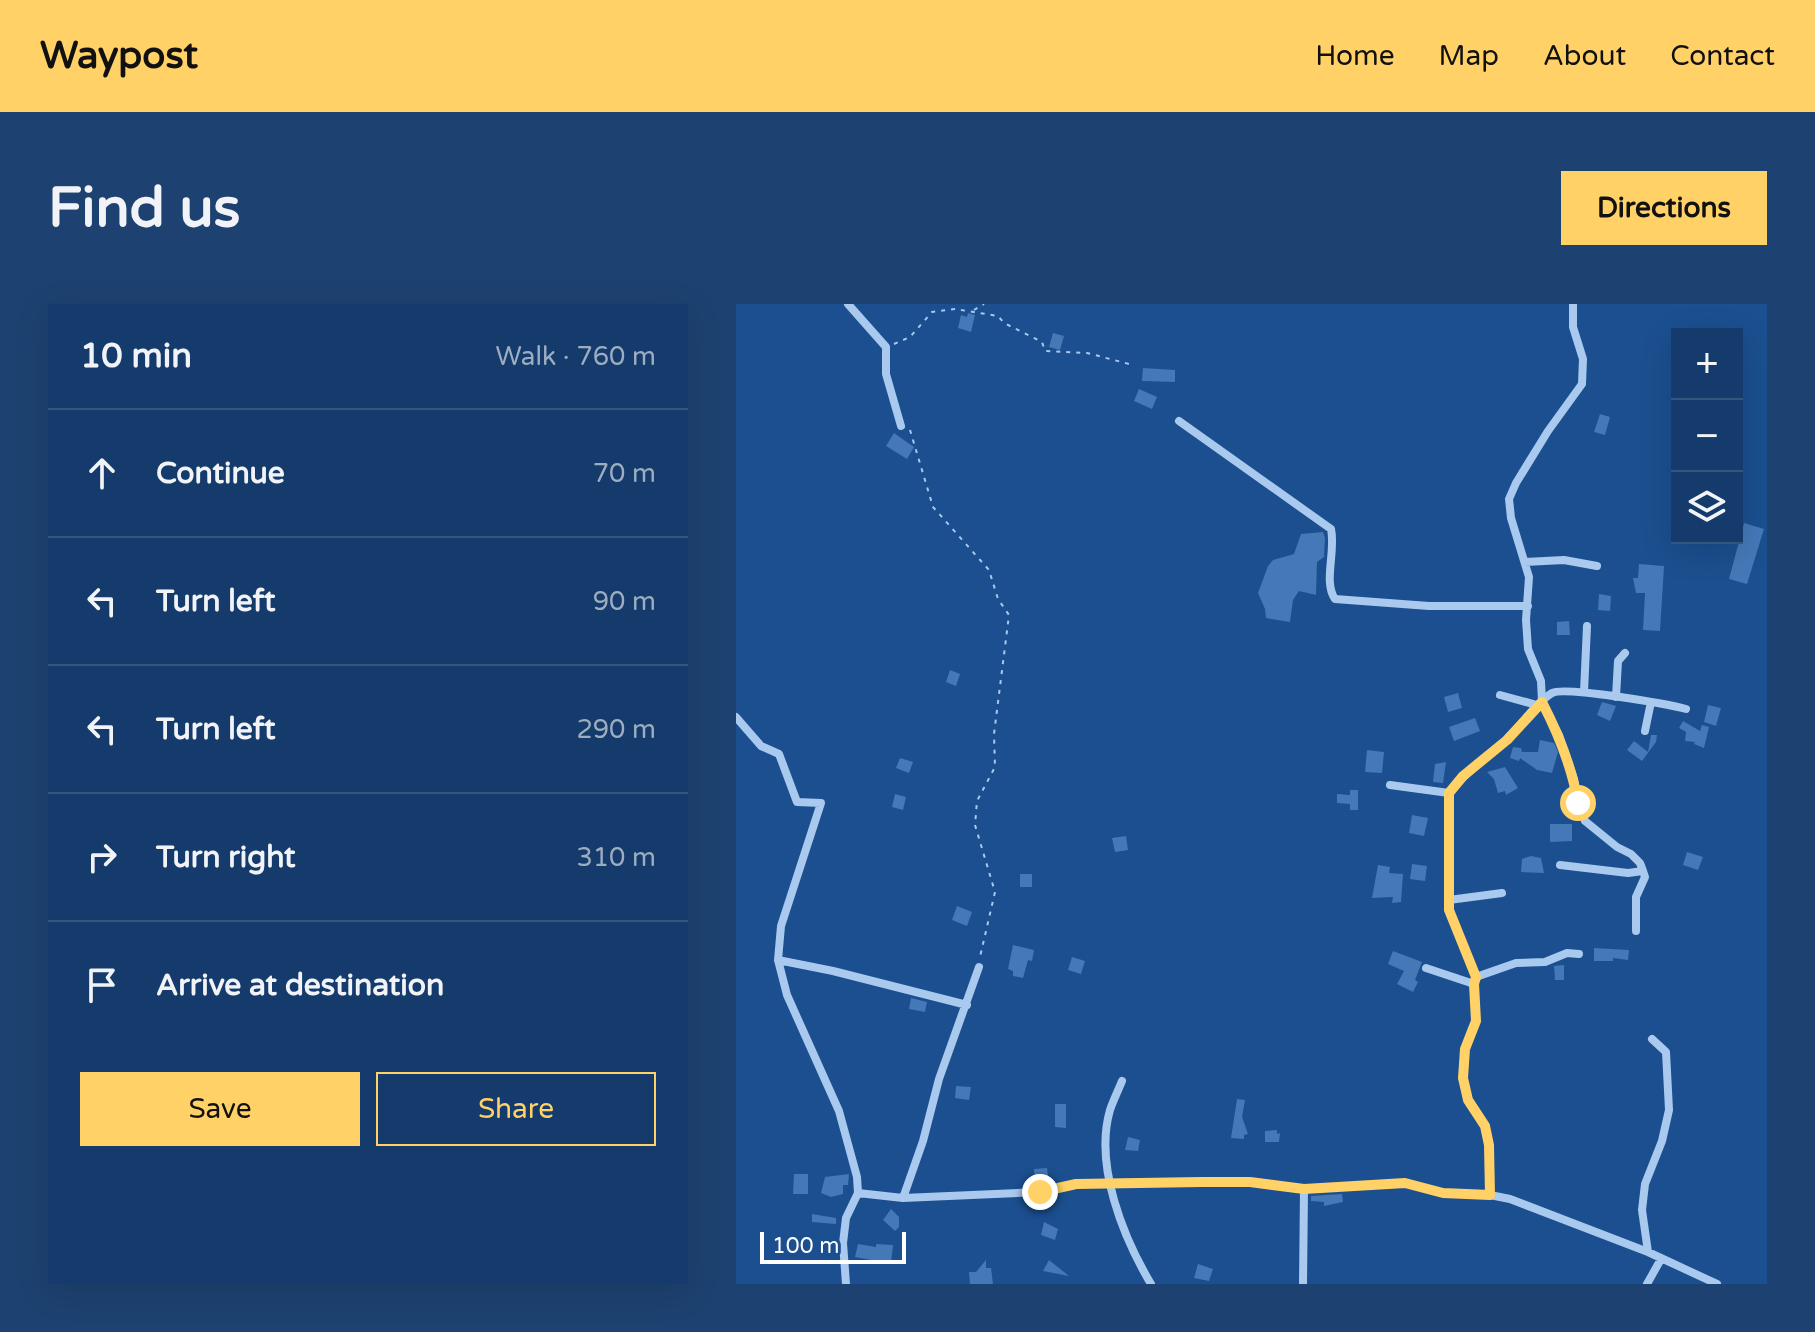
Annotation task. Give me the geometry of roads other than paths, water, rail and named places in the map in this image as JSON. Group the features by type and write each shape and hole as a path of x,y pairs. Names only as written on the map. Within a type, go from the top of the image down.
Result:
{"street":[{"path":"848,304 886,347 886,374 903,422"},
{"path":"1573,304 1573,327 1583,359 1582,384 1548,431 1509,499 1511,518 1529,577 1526,620 1528,649 1541,681 1540,704 1559,735 1585,821 1640,863 1645,877 1636,897 1636,931"},
{"path":"1179,421 1331,529 1334,545 1330,592 1335,599 1429,606 1528,606"},
{"path":"1525,562 1564,560 1597,566"},
{"path":"1584,692 1587,626"},
{"path":"1616,697 1618,661 1625,653"},
{"path":"1490,1195 1489,1145 1485,1126 1468,1100 1463,1078 1465,1049 1476,1021 1475,980 1456,931 1449,900 1449,793 1463,776 1507,740 1553,692 1584,692 1686,709"},
{"path":"1500,695 1540,704"},
{"path":"1645,731 1651,702"},
{"path":"736,717 761,746 779,754 797,802 821,803 781,926 778,960 787,995 839,1111 857,1177 858,1193 846,1218 843,1243 846,1284"},
{"path":"1390,785 1449,793"},
{"path":"1560,865 1628,873 1643,871"},
{"path":"1449,900 1502,893"},
{"path":"1426,968 1475,980 1516,963 1545,962 1567,953 1579,954"},
{"path":"778,960 967,1005"},
{"path":"903,1198 923,1141 939,1079 979,967"},
{"path":"1648,1252 1642,1210 1645,1184 1662,1141 1669,1110 1666,1052 1652,1039"},
{"path":"1122,1081 1109,1112 1105,1157 1117,1216 1151,1284"},
{"path":"858,1193 903,1198 1040,1192 1076,1184 1250,1182 1304,1189 1405,1183 1443,1193 1510,1199 1648,1252 1717,1284"},
{"path":"1303,1284 1304,1189"},
{"path":"1647,1284 1661,1259"}]}
